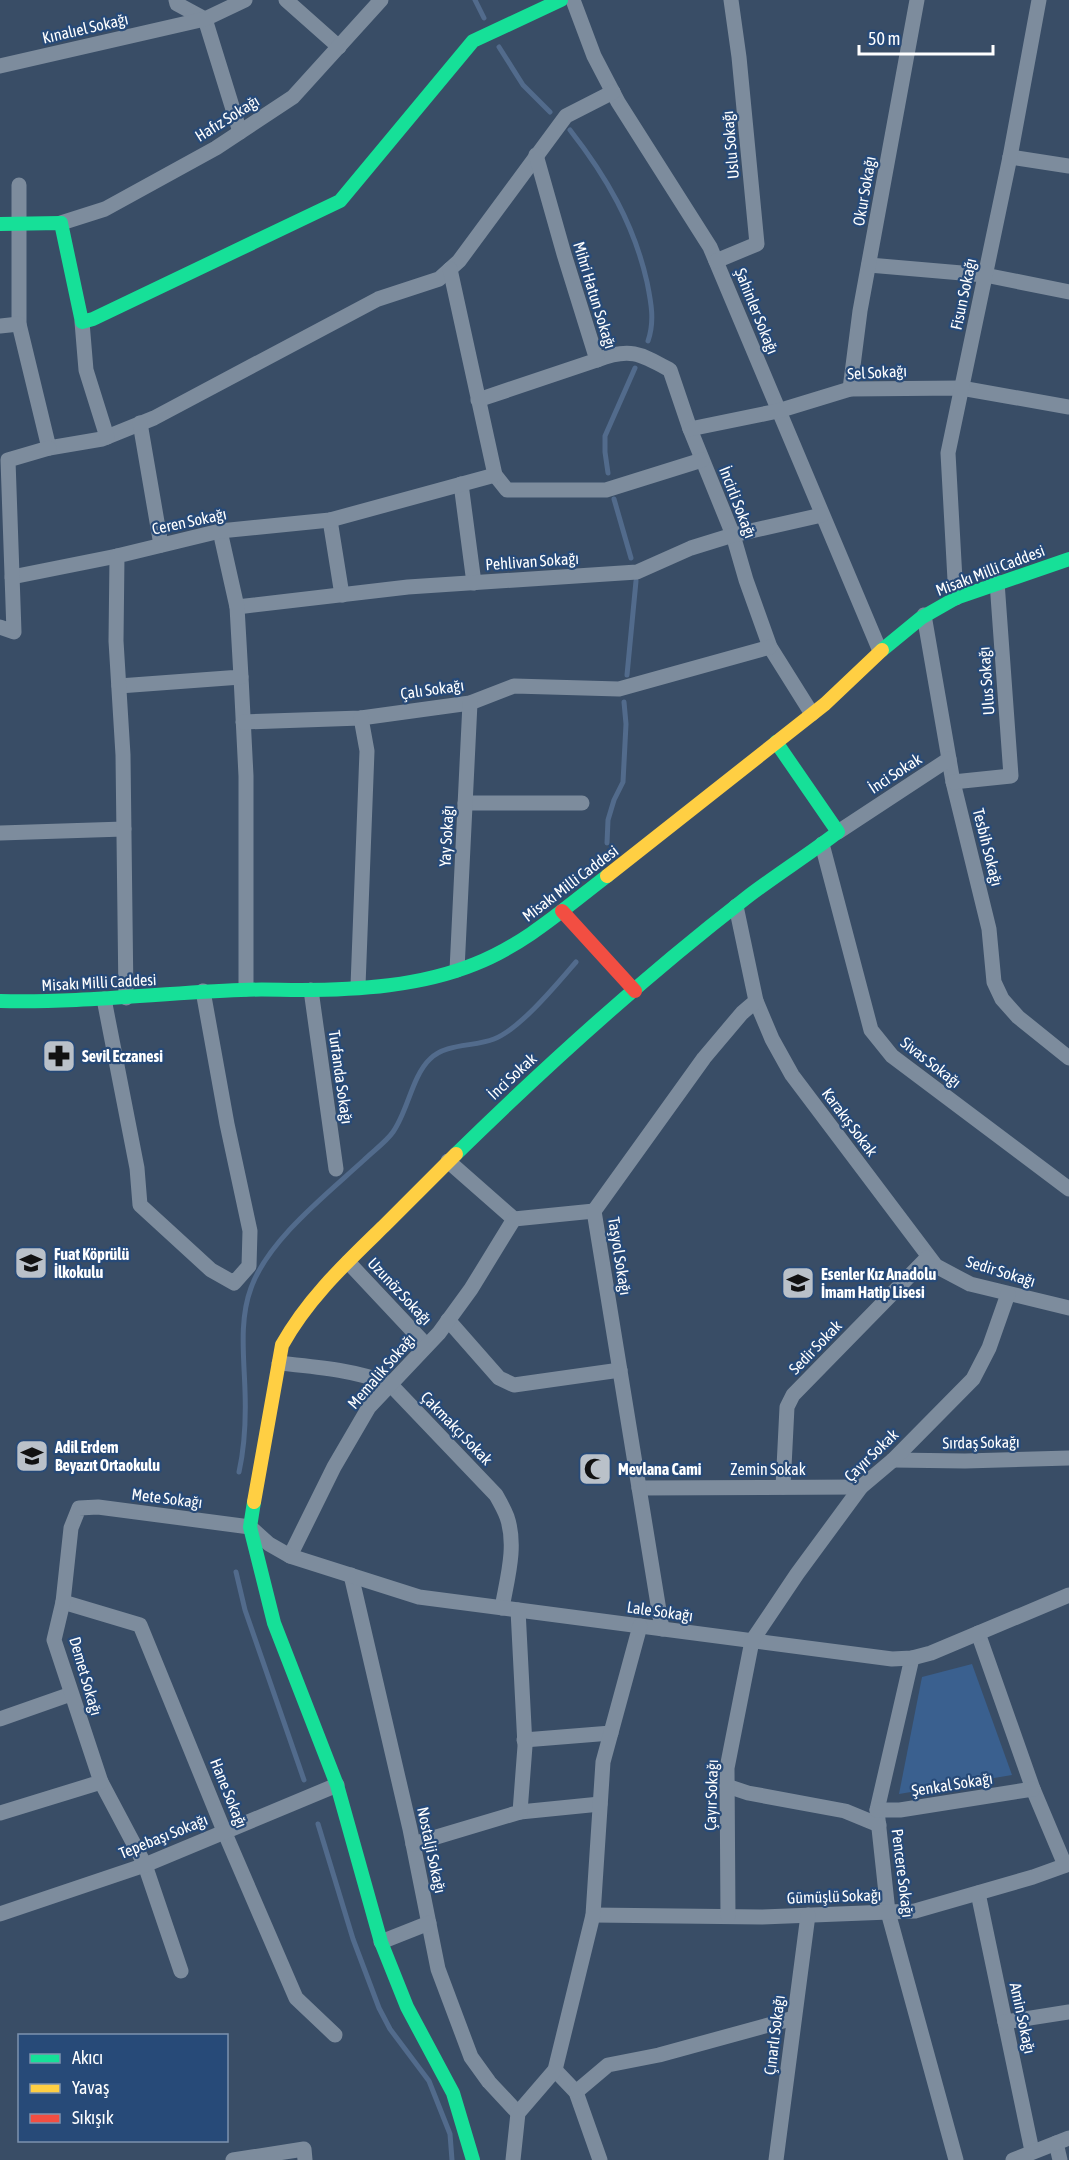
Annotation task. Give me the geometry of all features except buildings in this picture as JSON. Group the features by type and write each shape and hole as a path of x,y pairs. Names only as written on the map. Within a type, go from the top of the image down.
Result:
{"street":[{"path":"176,0 177,4 206,19 240,132"},
{"name":"Kınalıel Sokağı","path":"0,66 206,19 246,0"},
{"path":"286,0 339,47"},
{"name":"Hafız Sokağı","path":"61,224 105,209 216,148 293,98 381,0"},
{"path":"82,322 93,320 340,201 473,41 561,0"},
{"name":"Şahinler Sokağı","path":"573,0 594,56 613,92 710,247 880,651"},
{"name":"Uslu Sokağı","path":"716,261 757,244 739,57 730,0"},
{"name":"Okur Sokağı","path":"850,389 869,265 917,0"},
{"name":"Fisun Sokağı","path":"956,598 948,453 1010,157 1038,0"},
{"path":"7,629 12,577 4,458 107,437 154,418 378,299 439,279 459,261 566,116 613,92"},
{"name":"Mihri Hatun Sokağı","path":"478,400 597,360 536,155"},
{"path":"1010,157 1069,166"},
{"path":"19,185 19,324 48,448"},
{"path":"0,224 61,224 82,322 86,370 107,437"},
{"path":"869,265 985,275 1069,292"},
{"path":"450,270 495,475 507,490 606,490 702,460"},
{"path":"0,326 19,324"},
{"name":"İncirli Sokağı","path":"597,360 615,353 641,355 670,370 690,429 733,535 770,647 812,714"},
{"name":"Sel Sokağı","path":"690,429 778,411 850,389 961,388 1069,408"},
{"path":"140,423 161,545"},
{"name":"Ceren Sokağı","path":"12,577 117,556 220,531 330,520 495,475"},
{"path":"461,484 474,583"},
{"name":"Pehlivan Sokağı","path":"237,607 408,587 637,572 691,548 733,535 822,515"},
{"path":"330,520 342,595"},
{"path":"220,531 237,607 241,677 246,776 246,989"},
{"path":"117,556 116,641 123,755 126,998"},
{"name":"Misakı Milli Caddesi","path":"0,1001 126,998 246,989 311,990 416,979 474,965 512,945 562,911 812,714 894,637 924,615 956,598 1068,558"},
{"name":"Ulus Sokağı","path":"953,782 1011,776 997,582"},
{"name":"Tesbih Sokağı","path":"924,615 953,782 988,929 994,982 1002,999 1018,1017 1069,1058"},
{"name":"Çalı Sokağı","path":"243,722 361,718 470,703 514,686 619,689 770,647"},
{"path":"119,686 241,677"},
{"name":"Yay Sokağı","path":"457,970 470,703"},
{"path":"358,986 367,752 361,718"},
{"path":"776,742 838,832"},
{"name":"İnci Sokak","path":"250,1527 282,1345 295,1321 348,1262 448,1161 526,1087 736,906 838,832 949,759"},
{"path":"465,803 582,803"},
{"path":"0,833 124,829"},
{"name":"Sivas Sokağı","path":"822,844 871,1030 880,1044 892,1056 1069,1189"},
{"path":"736,906 756,1001"},
{"path":"562,911 635,991"},
{"name":"Turfanda Sokağı","path":"311,990 336,1169"},
{"path":"104,999 137,1168 140,1204 211,1270 234,1283 249,1266 250,1232 227,1124 203,991"},
{"name":"Taşyol Sokağı","path":"662,1629 594,1211 704,1058 742,1013 756,1001"},
{"name":"Karakış Sokak","path":"756,1001 772,1039 792,1075 927,1258"},
{"path":"448,1161 514,1219 594,1211"},
{"name":"Memalik Sokağı","path":"290,1556 351,1435 369,1407 448,1320 514,1219"},
{"name":"Sedir Sokağı","path":"927,1258 936,1266 970,1284 1069,1308"},
{"name":"Sedir Sokak","path":"783,1487 787,1407 793,1395 927,1258"},
{"name":"Uzunöz Sokağı","path":"348,1262 426,1346"},
{"name":"Çayır Sokak","path":"752,1641 815,1548 861,1487 893,1460 972,1379 989,1348 1008,1294"},
{"name":"Uzunöz Sokağı","path":"448,1320 499,1378 514,1385 620,1370"},
{"name":"Çakmakçı Sokak","path":"279,1363 343,1370 373,1377 390,1384 496,1495 507,1517 511,1552 502,1608"},
{"name":"Sırdaş Sokağı","path":"893,1460 965,1461 1069,1458"},
{"name":"Zemin Sokak","path":"639,1488 861,1487"},
{"name":"Mete Sokağı","path":"79,1508 98,1507 250,1527"},
{"name":"Demet Sokağı","path":"79,1508 70,1528 63,1602 54,1640 101,1782 146,1865 181,1971"},
{"path":"250,1527 274,1623 337,1785 381,1942 407,2007 453,2093 472,2160"},
{"name":"Lale Sokağı","path":"250,1527 269,1544 290,1556 419,1597 892,1659 912,1658 931,1653 1069,1594"},
{"name":"Nostalji Sokağı","path":"351,1575 413,1844 438,1969 471,2057 489,2082 518,2113"},
{"name":"Hane Sokağı","path":"63,1602 140,1625 224,1831 296,1998 335,2035"},
{"path":"518,1610 524,1740 520,1812"},
{"path":"513,2160 518,2113 555,2070 593,1915 603,1762 640,1626"},
{"path":"978,1633 1033,1789 1067,1864"},
{"name":"Çayır Sokağı","path":"728,1916 727,1768 752,1641"},
{"name":"Pencere Sokağı","path":"912,1658 878,1817 888,1912 956,2160"},
{"path":"0,1719 70,1694"},
{"path":"524,1740 611,1733"},
{"path":"0,1813 101,1782"},
{"name":"Tepebaşı Sokağı","path":"0,1914 146,1865 337,1785"},
{"name":"Şenkal Sokağı","path":"727,1786 748,1793 878,1817 900,1810 1033,1789"},
{"path":"413,1844 520,1812 600,1804"},
{"name":"Gümüşlü Sokağı","path":"593,1915 728,1916 915,1911 1067,1864"},
{"name":"Amin Sokağı","path":"978,1893 1032,2151"},
{"name":"Çınarlı Sokağı","path":"776,2160 808,1915"},
{"path":"381,1942 429,1923"},
{"path":"1005,2022 1069,2012"},
{"path":"576,2092 609,2065 659,2055 795,2018"},
{"path":"555,2070 576,2092 600,2160"},
{"path":"1013,2160 1062,2140 1060,2160"},
{"path":"233,2160 304,2149 305,2160"}],"shaded area":[{"path":"972,1664 1012,1775 899,1794 922,1677"}],"waterway":[{"path":"475,0 484,18"},
{"path":"499,47 523,85 550,112"},
{"path":"570,130 607,183 635,240 651,304 652,319 648,341"},
{"path":"608,473 605,436 635,368"},
{"path":"614,499 631,558"},
{"path":"627,675 636,581"},
{"path":"607,843 608,820 623,782 626,724 624,702"},
{"path":"239,1472 245,1422 243,1339 245,1313 247,1300 259,1270 284,1235 390,1136 403,1114 414,1084 430,1059 444,1050 486,1042 504,1034 538,1005 576,962"},
{"path":"236,1572 245,1610 304,1780"},
{"path":"318,1824 353,1939 379,2008 390,2029 429,2081 450,2134 452,2160"}],"traffic: fast":[{"path":"0,224 61,223 82,322 93,319 340,201 473,41 561,0"},
{"path":"882,650 921,618 956,598 1069,559"},
{"path":"456,1154 561,1054 634,990 746,898 838,832 776,742"},
{"path":"0,1001 90,999 211,991 344,989 411,982 475,964 510,947 544,925 607,876"},
{"path":"254,1502 250,1527 274,1623 337,1785 381,1942 407,2007 453,2093 473,2160"}],"traffic: slow":[{"path":"607,876 825,704 882,650"},
{"path":"254,1502 282,1345 292,1328 328,1282 456,1154"}],"traffic: jam":[{"path":"562,911 635,991"}],"place":[{"name":"Sevil Eczanesi","path":"59,1056"},
{"name":"Fuat Köprülü İlkokulu","path":"31,1263"},
{"name":"Esenler Kız Anadolu İmam Hatip Lisesi","path":"798,1283"},
{"name":"Adil Erdem Beyazıt Ortaokulu","path":"32,1456"},
{"name":"Mevlana Cami","path":"595,1469"}]}
